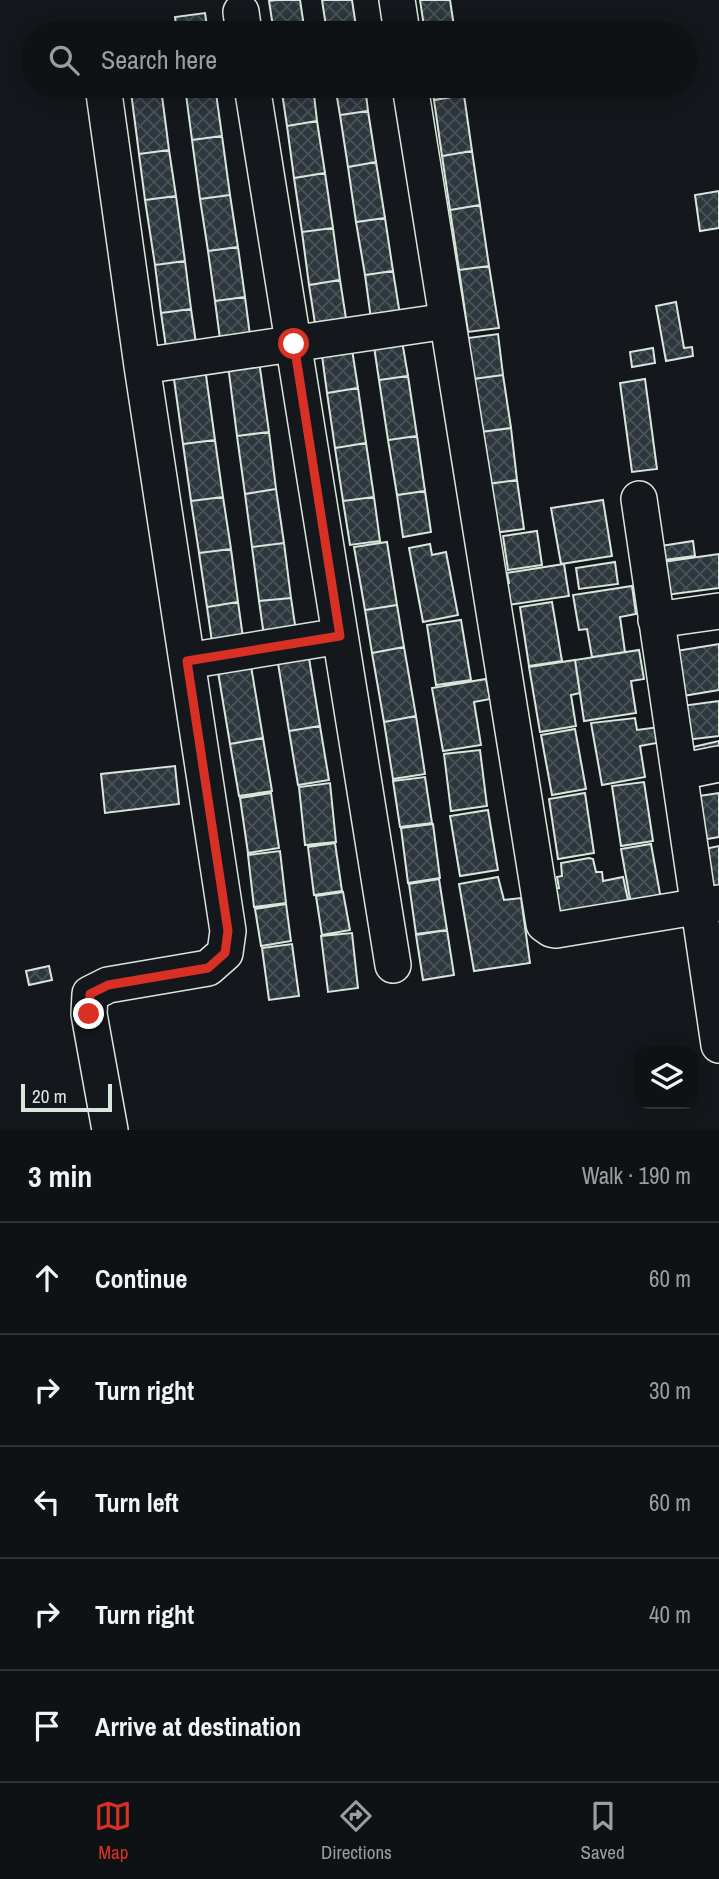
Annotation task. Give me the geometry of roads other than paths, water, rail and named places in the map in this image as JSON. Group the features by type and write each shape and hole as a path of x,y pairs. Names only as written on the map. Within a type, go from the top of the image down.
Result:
{"street":[{"path":"397,0 400,21"},
{"path":"105,98 142,366 228,931 225,953 208,968 108,985 90,994 89,1014 110,1130"},
{"path":"254,98 393,965"},
{"path":"413,98 544,924 556,930 709,905"},
{"path":"142,366 447,321"},
{"path":"639,499 678,772 709,905 719,1045"},
{"path":"656,620 719,611"},
{"path":"187,661 340,636"},
{"path":"678,772 719,764"}]}
